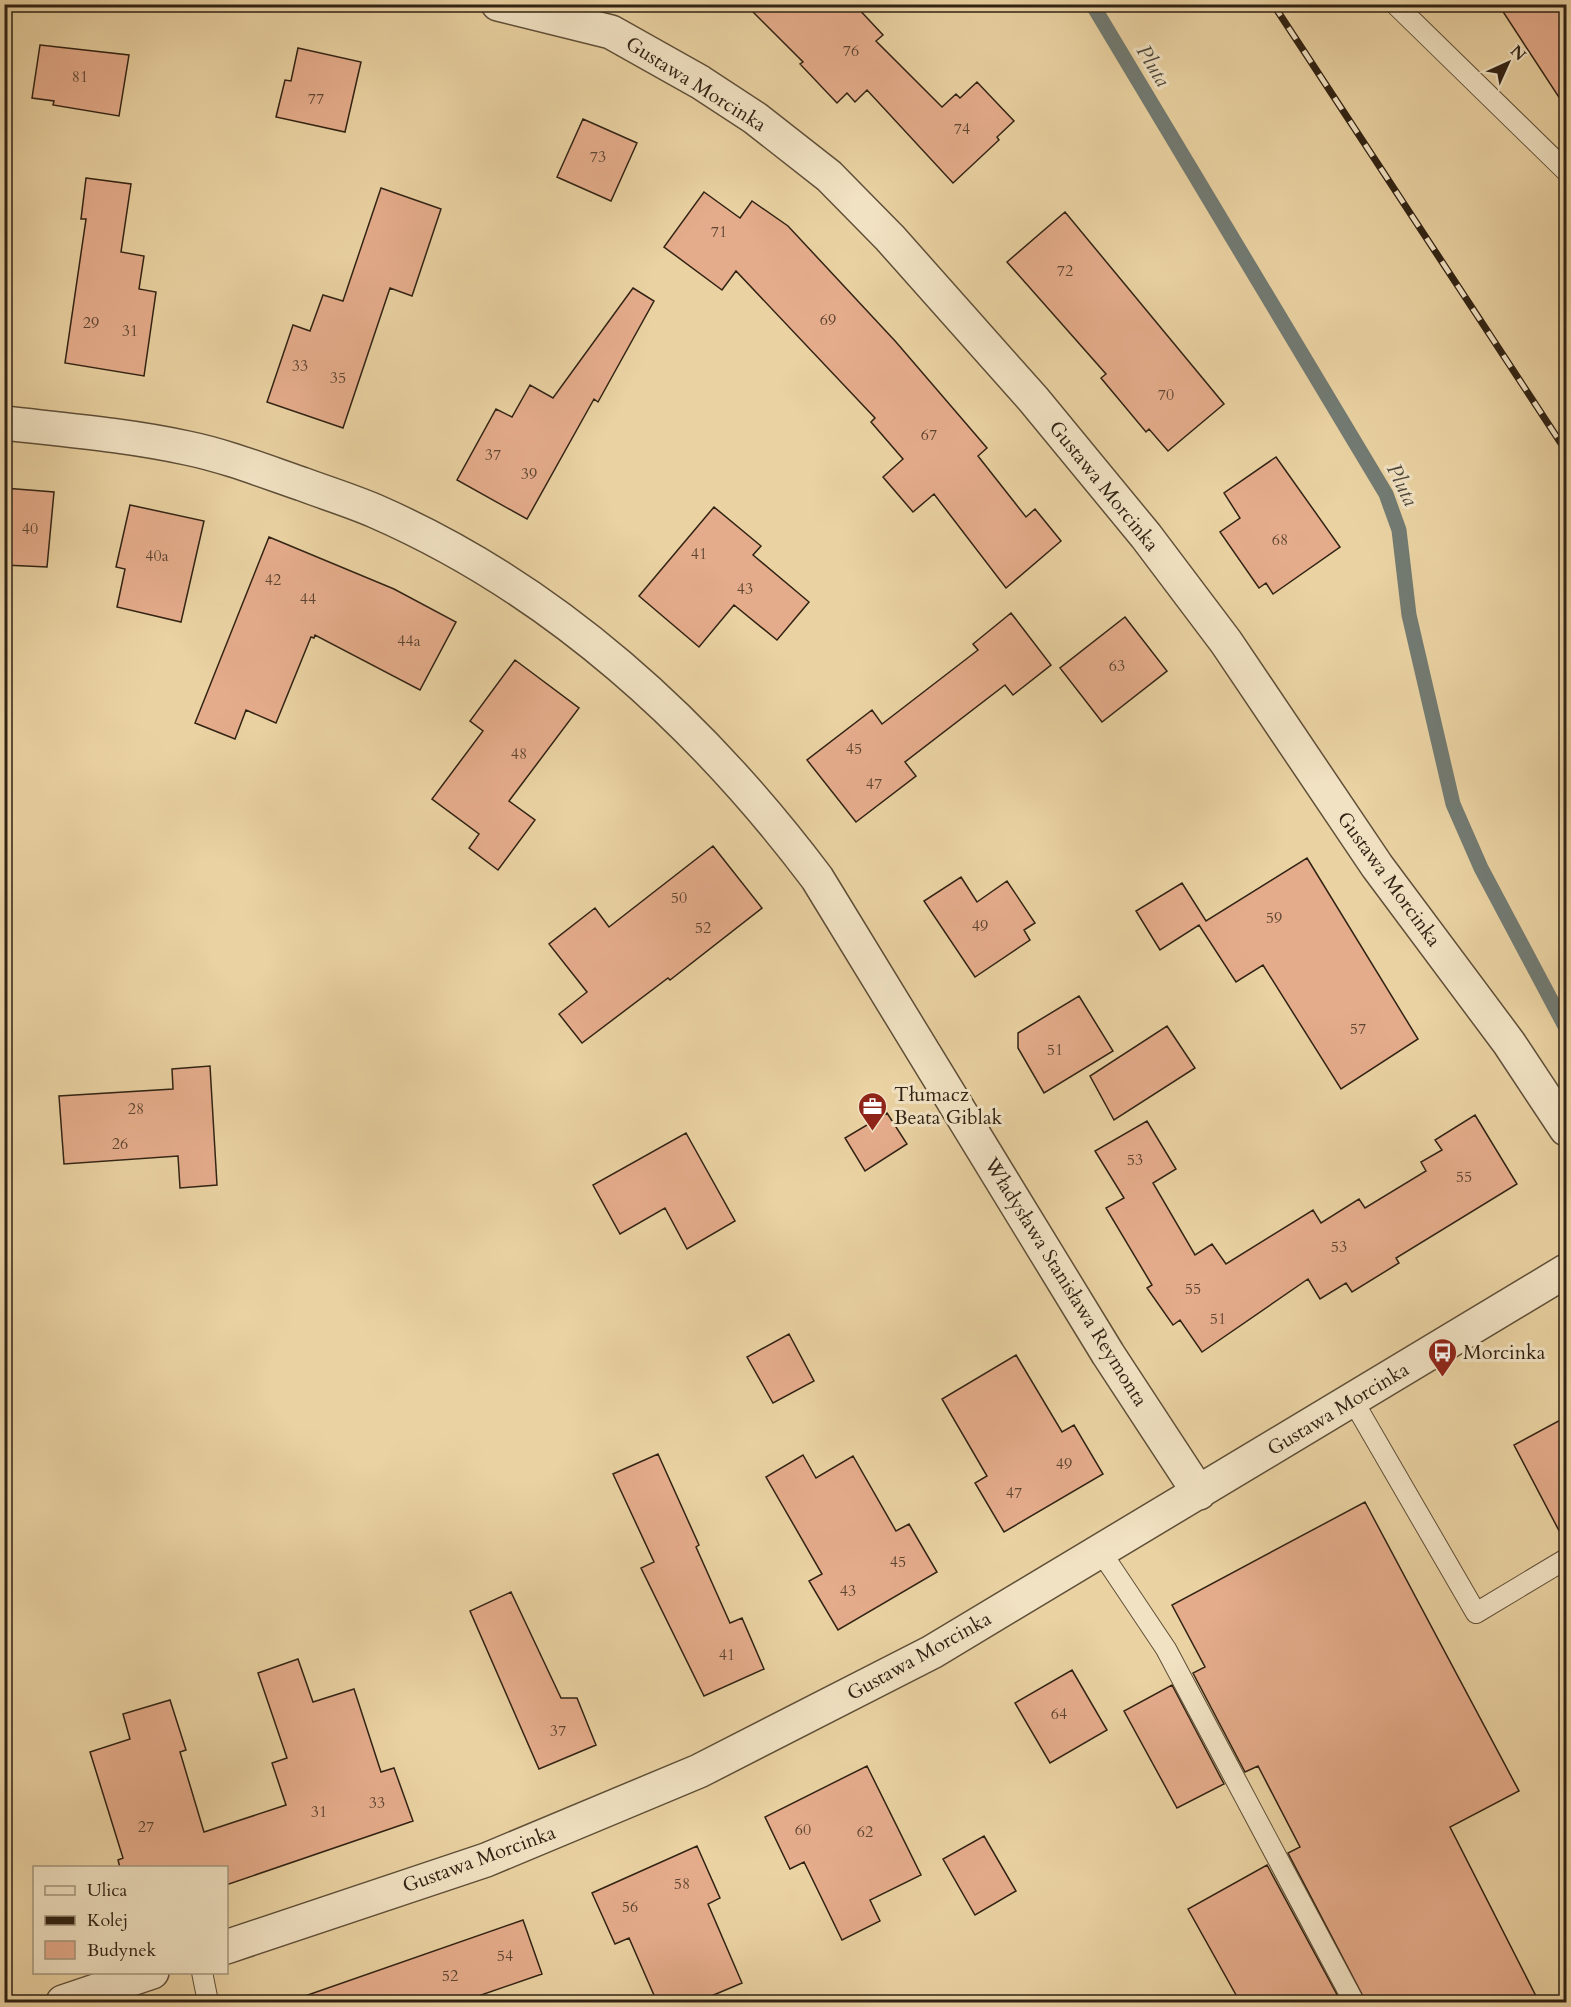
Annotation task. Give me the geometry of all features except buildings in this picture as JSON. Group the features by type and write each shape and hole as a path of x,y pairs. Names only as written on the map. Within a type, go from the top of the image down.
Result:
{"street":[{"name":"Gustawa Morcinka","path":"498,4 611,32 700,82 755,118 829,176 890,238 1034,400 1146,536 1226,642 1377,867 1509,1043 1566,1129"},
{"name":"Władysława Stanisława Reymonta","path":"4,423 132,438 189,448 240,462 375,511 456,552 531,597 643,683 719,759 779,828 817,878 1108,1354 1199,1493"},
{"name":"Gustawa Morcinka","path":"228,1946 486,1860 699,1771 932,1652 1566,1271"},
{"path":"63,2002 112,1995 149,1974"}],"lane":[{"path":"1395,4 1566,171"},
{"path":"1352,1399 1476,1613 1566,1559"},
{"path":"1101,1552 1166,1649 1354,2002"},
{"path":"202,1974 208,2002"}],"waterway":[{"name":"Pluta","path":"1092,4 1386,494 1399,530 1409,615 1453,804 1481,868 1566,1028"}],"railway":[{"path":"1273,4 1566,451"}],"place":[{"name":"Tłumacz Beata Giblak","path":"873,1132"},
{"name":"Morcinka","path":"1442,1378"}]}
